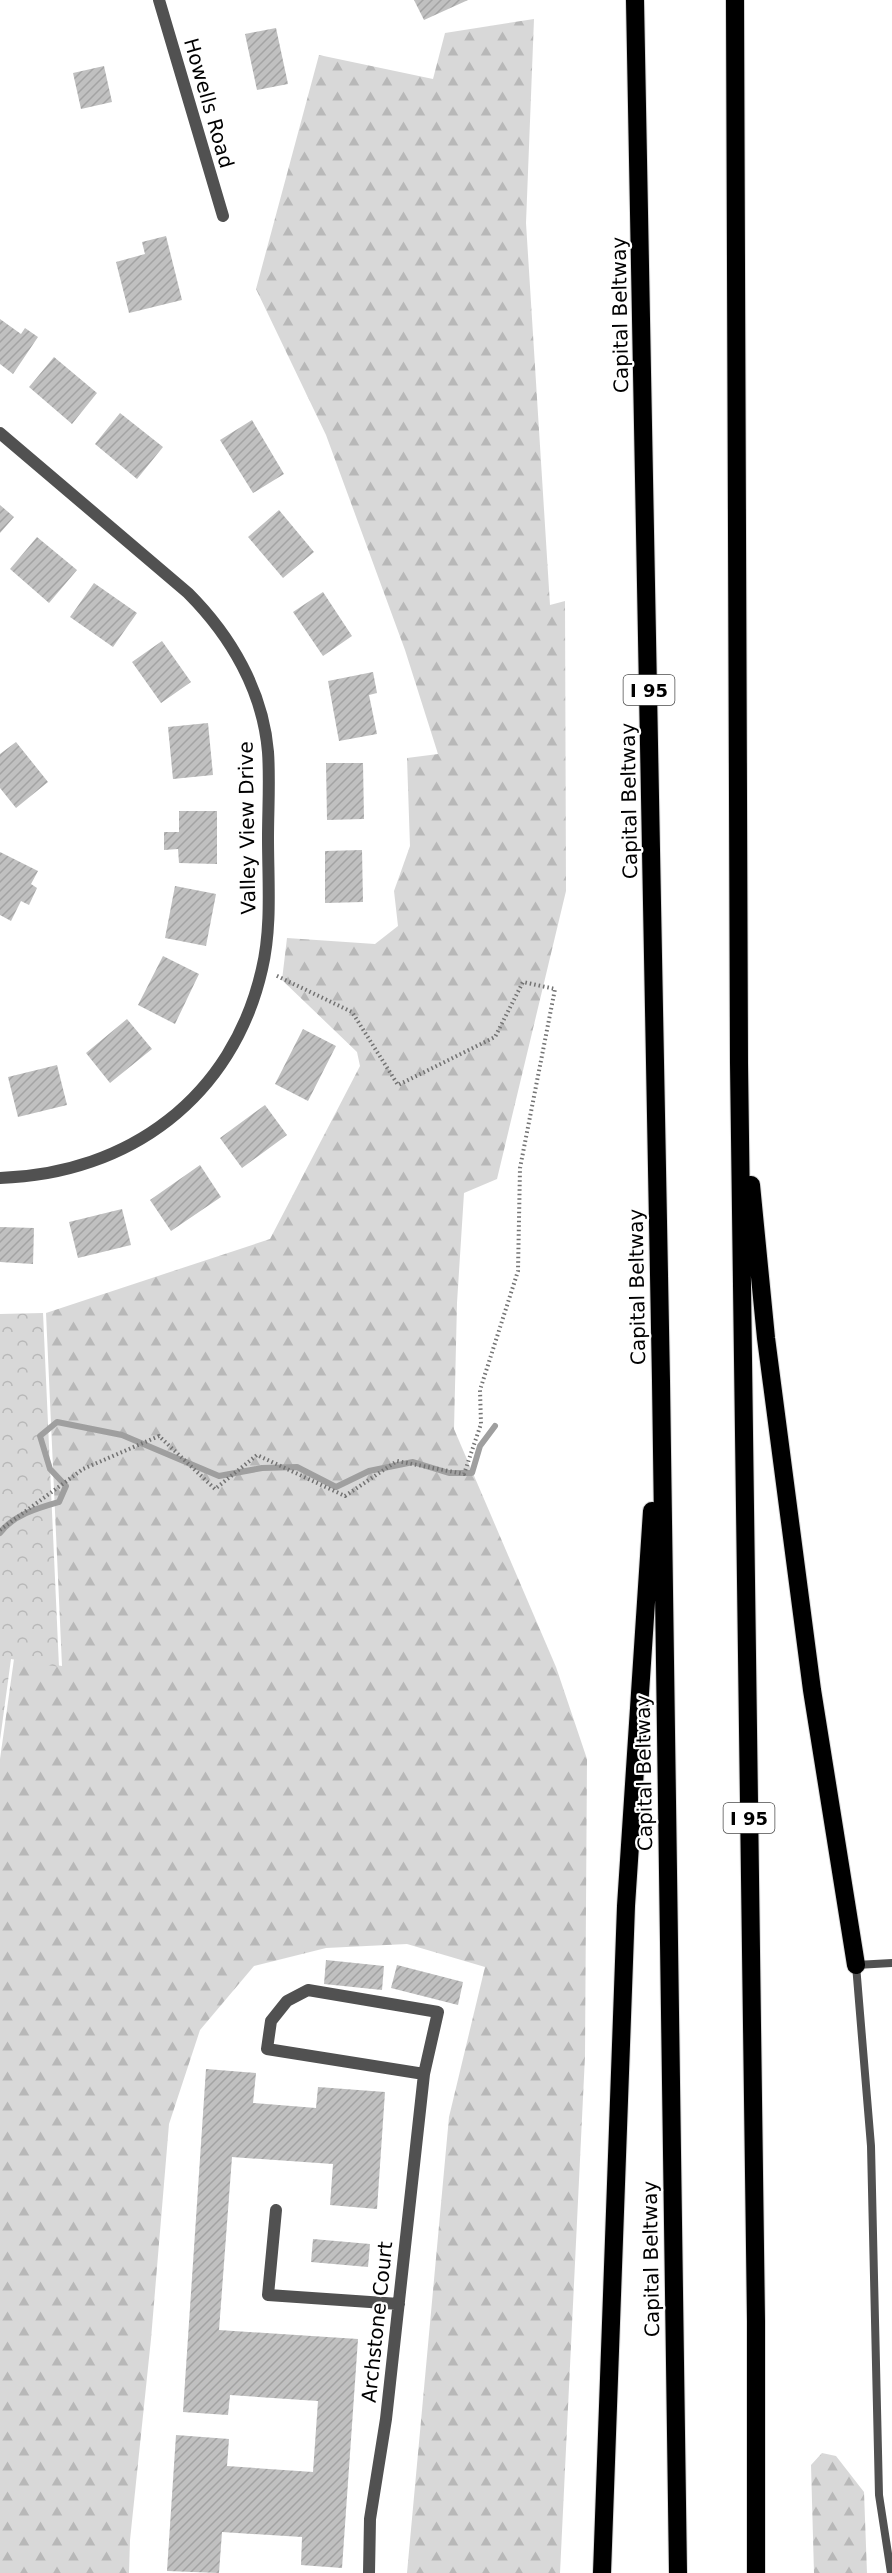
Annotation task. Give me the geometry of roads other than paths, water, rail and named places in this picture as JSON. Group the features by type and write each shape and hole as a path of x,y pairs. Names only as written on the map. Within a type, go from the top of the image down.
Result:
{"highway":[{"name":"Capital Beltway","path":"636,0 661,1381 678,2573"},
{"name":"I 95","path":"735,0 739,1063 756,2321 756,2573"},
{"path":"739,1063 766,1338 784,1482 812,1690 856,1965"},
{"path":"602,2573 626,1906 661,1381"}],"street":[{"name":"Howells Road","path":"159,0 223,216"},
{"name":"Valley View Drive","path":"0,433 188,593 216,623 248,676 264,726 268,753 268,912 262,969 253,1002 225,1059 204,1086 165,1123 127,1148 63,1172 30,1177 0,1178"},
{"name":"Archstone Court","path":"369,2573 370,2519 386,2419 424,2074 438,2012 308,1990 287,2001 271,2021 267,2049 424,2074"},
{"path":"276,2210 268,2295 399,2304"}],"lane":[{"path":"891,2573 879,2495 871,2146 856,1965 892,1963"}],"waterway":[{"path":"0,1533 19,1517 59,1502 66,1486 50,1469 40,1436 57,1422 122,1435 219,1476 262,1468 297,1467 336,1487 369,1471 413,1462 449,1473 472,1473 480,1446 495,1426"}]}
